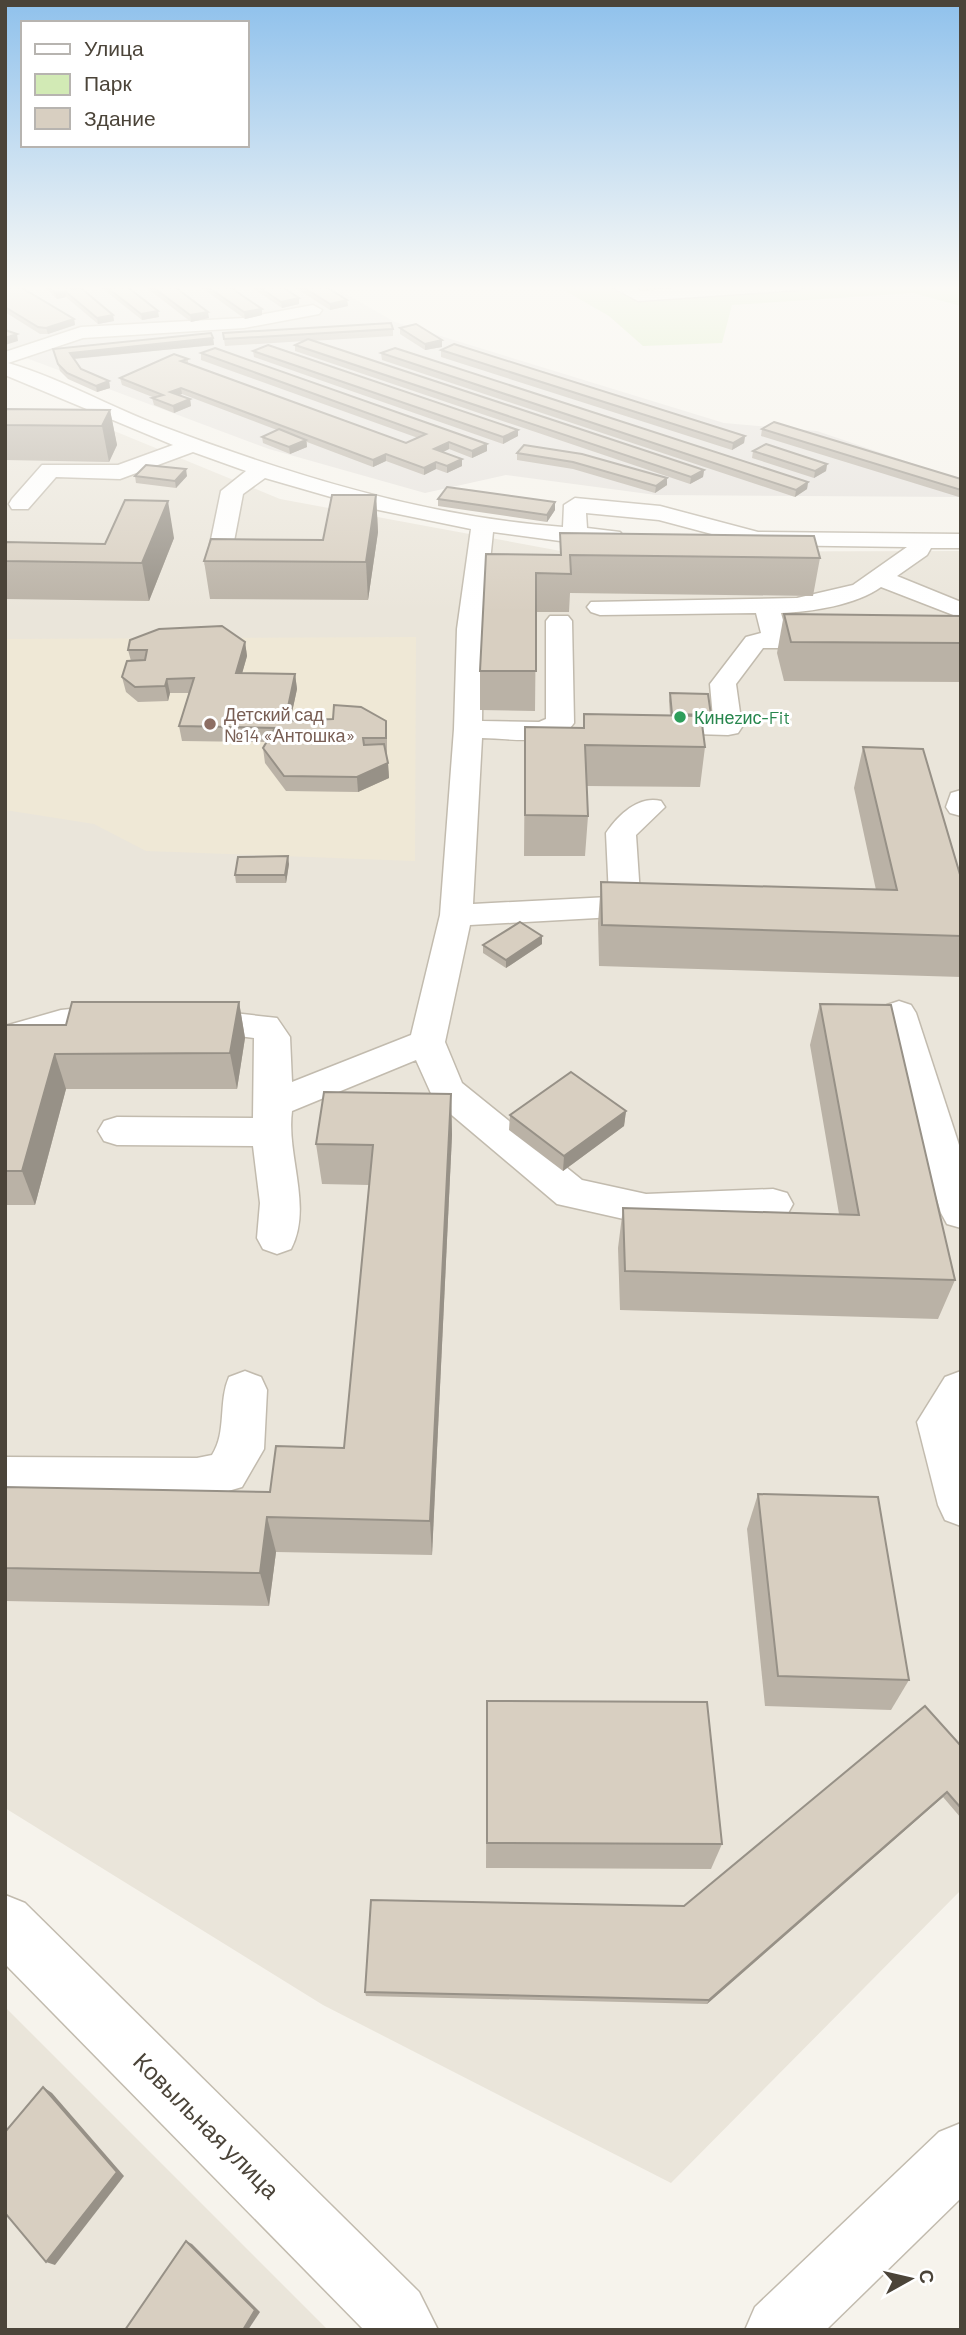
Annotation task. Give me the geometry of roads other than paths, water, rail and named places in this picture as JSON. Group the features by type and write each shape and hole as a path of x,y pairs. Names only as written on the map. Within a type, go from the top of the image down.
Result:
{"street":[{"path":"64,394 190,446 260,471 361,501 575,536 640,538"},
{"path":"43,410 80,401"},
{"path":"20,505 50,470 120,471 190,446"},
{"path":"260,471 232,491 218,564 269,566"},
{"path":"575,536 575,505 660,513 753,538"},
{"path":"483,523 470,629 468,729 456,915 427,1042 447,1091 570,1193 646,1209 773,1204"},
{"path":"667,539 961,541"},
{"path":"600,607 797,606 861,590 919,550 921,541"},
{"path":"878,578 961,611"},
{"path":"767,606 775,639"},
{"path":"468,729 543,730 560,723 559,621"},
{"path":"660,725 728,727 723,684 755,642 775,639 854,640"},
{"path":"961,799 961,807"},
{"path":"625,905 621,833 650,807"},
{"path":"456,915 625,905 681,906"},
{"path":"899,1013 961,1213"},
{"path":"5,1040 33,1028 103,1015 254,1024 265,1027 272,1037 272,1117 280,1203 277,1238"},
{"path":"117,1131 272,1117 427,1042"},
{"path":"5,1478 197,1479 226,1472 241,1449 245,1390"},
{"path":"961,1390 939,1422 961,1505"},
{"name":"Ковыльная улица","path":"5,1923 396,2315 405,2330"},
{"path":"778,2330 961,2154"}],"place":[{"name":"Кинеzис-Fit","path":"680,717"},
{"name":"Детский сад №14 «Антошка»","path":"210,724"}]}
